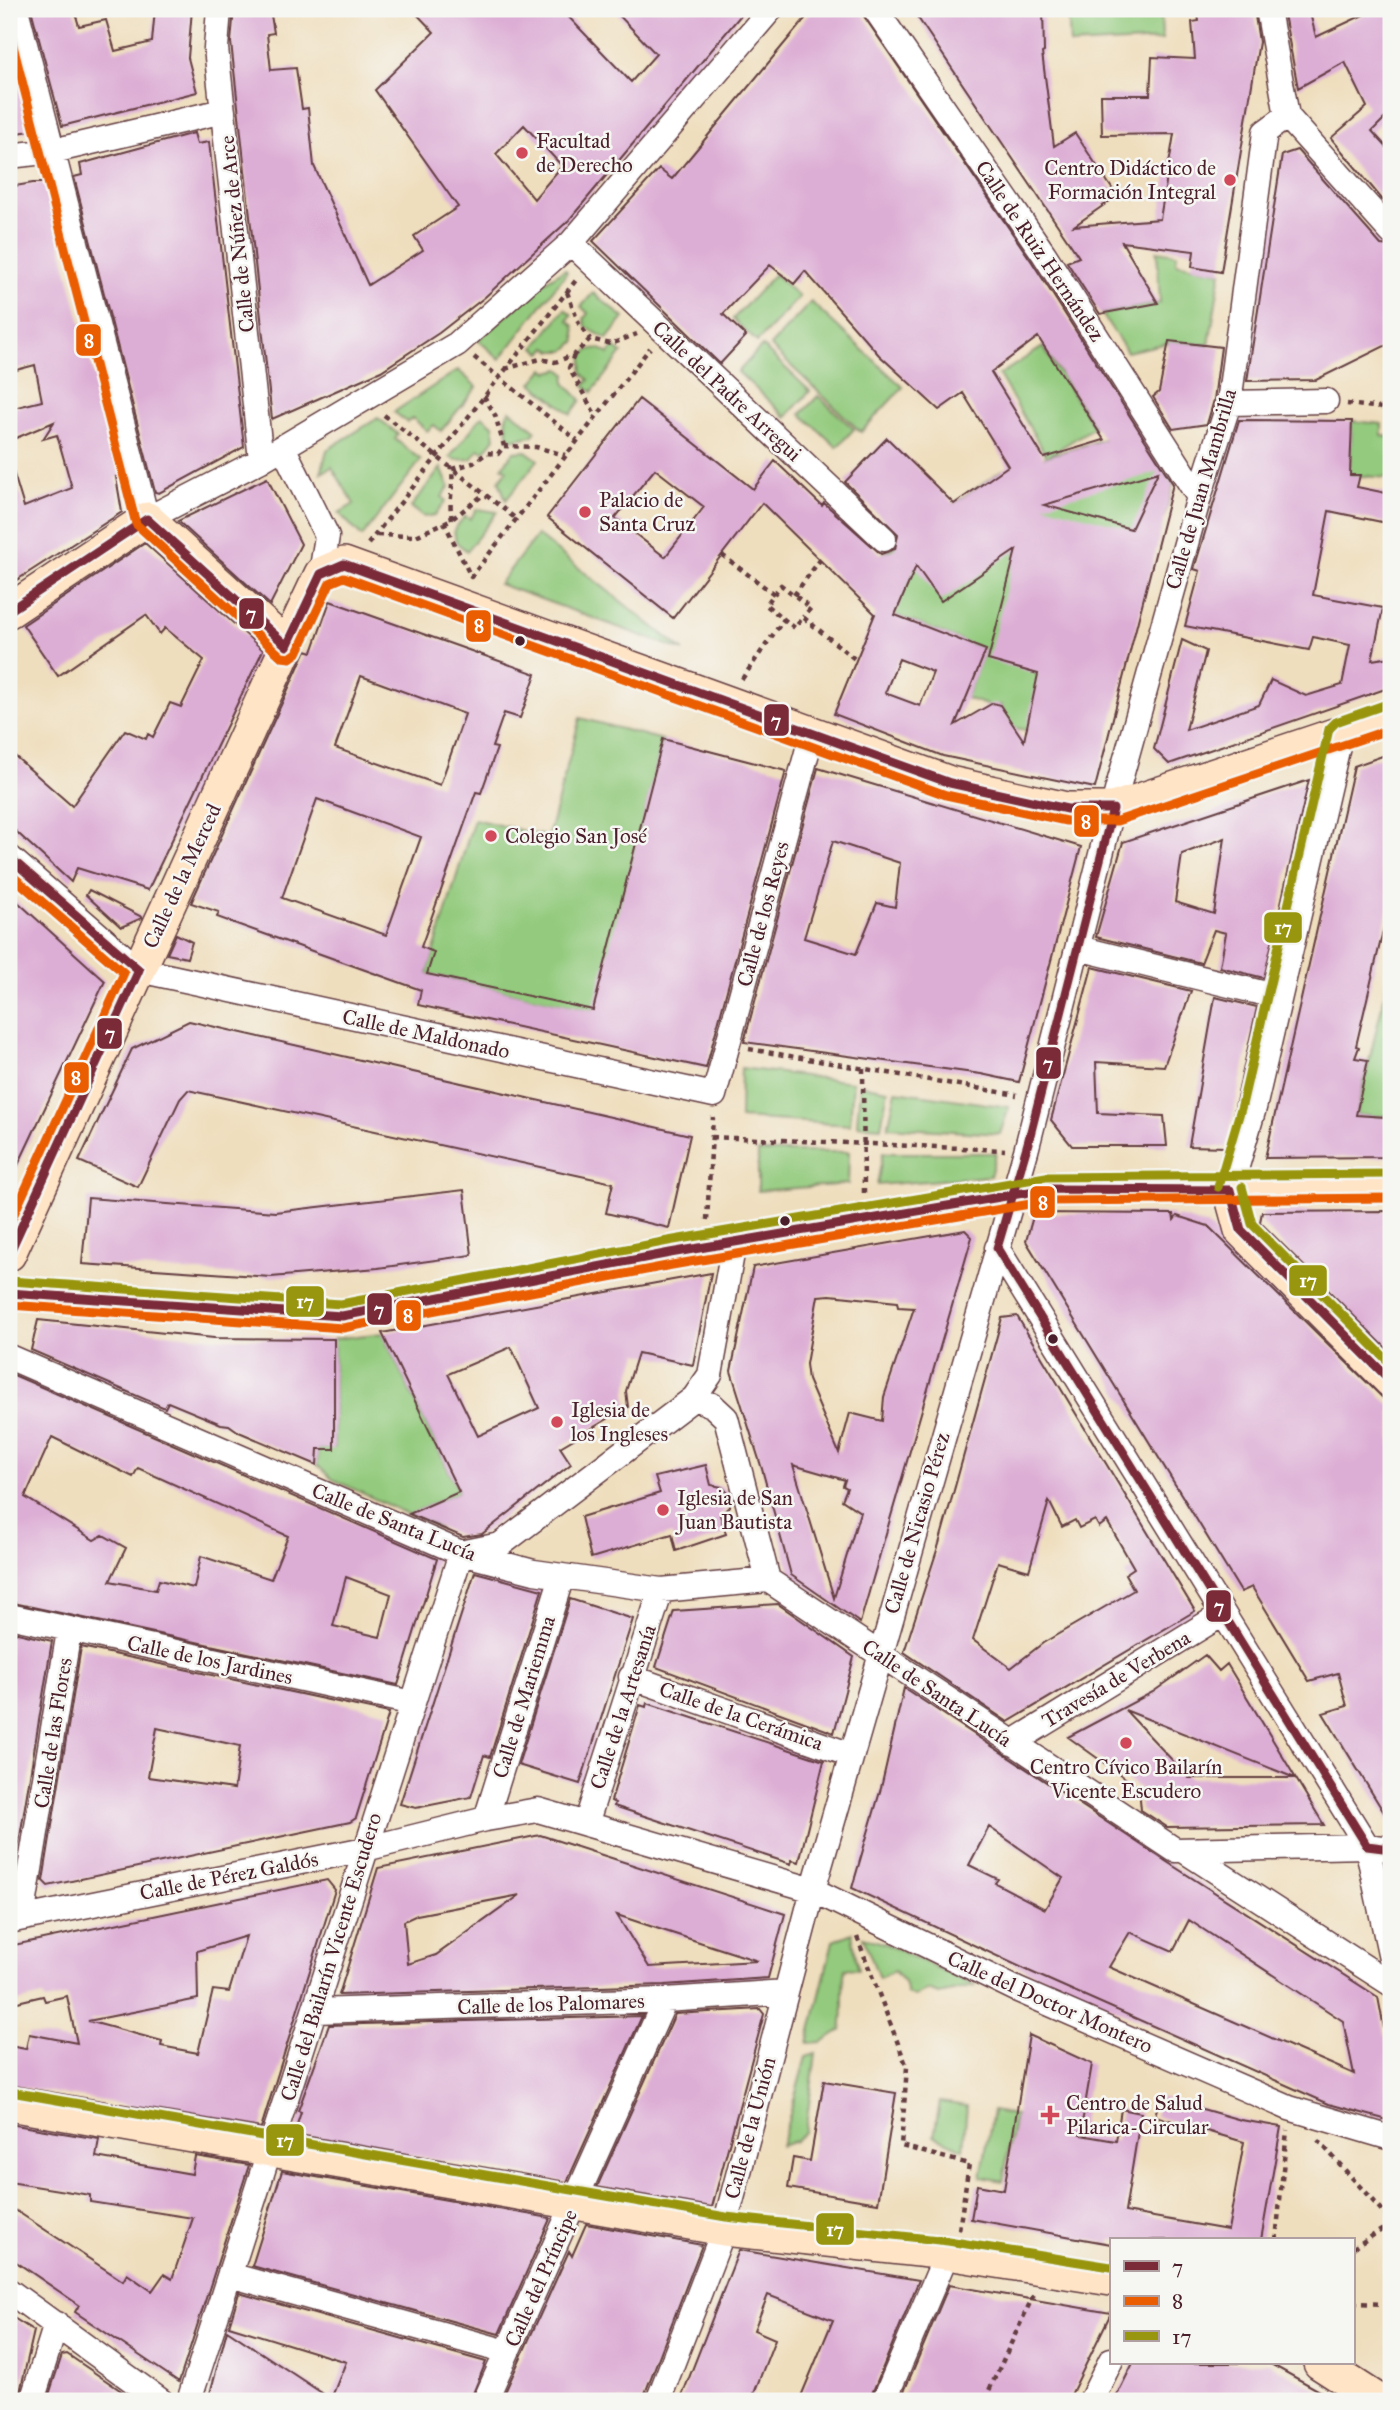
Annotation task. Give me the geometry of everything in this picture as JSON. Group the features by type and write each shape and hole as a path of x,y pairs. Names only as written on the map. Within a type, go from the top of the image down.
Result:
{"street":[{"path":"16,9 147,519 287,646"},
{"name":"Calle de Núñez de Arce","path":"219,9 216,48 261,460"},
{"path":"9,611 147,519 261,460 457,344 571,243 771,9"},
{"name":"Calle de Ruiz Hernández","path":"875,9 1044,254 1199,497"},
{"path":"1268,9 1287,116 1391,232"},
{"path":"9,156 53,151 223,111"},
{"name":"Calle de Juan Mambrilla","path":"1077,948 1112,809 1199,497 1229,403 1265,132 1287,116"},
{"name":"Calle del Padre Arregui","path":"571,243 884,540"},
{"path":"1229,403 1326,401"},
{"path":"283,447 327,536 321,574"},
{"path":"321,574 344,564 950,783 1067,809 1112,809 1391,716"},
{"name":"Calle de la Merced","path":"9,1254 321,574"},
{"path":"1341,733 1254,1108 1230,1190 1241,1230 1391,1381"},
{"name":"Calle de los Reyes","path":"715,1095 812,734"},
{"path":"9,857 139,970"},
{"path":"1077,948 1279,997"},
{"name":"Calle de Nicasio Pérez","path":"813,1890 879,1653 1013,1197 1077,948"},
{"name":"Calle de Maldonado","path":"139,970 715,1095"},
{"path":"9,1293 50,1298 342,1316 670,1253 1013,1197 1047,1189 1230,1190 1391,1186"},
{"path":"461,1553 500,1545 694,1398 710,1375 734,1243"},
{"path":"997,1248 1221,1615 1379,1847 1391,1958"},
{"name":"Calle de Santa Lucía","path":"9,1357 461,1553 534,1572 661,1590 768,1580 1175,1850 1379,1847"},
{"path":"694,1398 712,1405 726,1418 768,1580"},
{"path":"521,1530 520,1549 534,1572"},
{"name":"Calle del Bailarín Vicente Escudero","path":"189,2401 461,1553"},
{"name":"Calle de Mariemma","path":"486,1819 562,1576"},
{"name":"Calle de la Artesanía","path":"586,1824 661,1590"},
{"name":"Travesía de Verbena","path":"1012,1743 1221,1615"},
{"name":"Calle de los Jardines","path":"9,1616 413,1703"},
{"name":"Calle de las Flores","path":"15,1919 69,1631"},
{"name":"Calle de la Cerámica","path":"631,1677 851,1755"},
{"name":"Calle de Pérez Galdós","path":"15,1919 365,1849 486,1819 538,1810 813,1890"},
{"name":"Calle de Santa Lucía","path":"1183,1850 1391,1984"},
{"name":"Calle del Doctor Montero","path":"813,1890 1018,1990 1289,2108 1391,2138"},
{"name":"Calle de la Unión","path":"658,2401 724,2230 813,1890"},
{"name":"Calle de los Palomares","path":"316,2011 665,2000 786,1992"},
{"name":"Calle del Príncipe","path":"485,2401 665,2000"},
{"path":"9,2104 724,2230 951,2254 1110,2278"},
{"path":"884,2401 951,2254"},
{"path":"230,2274 508,2352"},
{"path":"9,2291 161,2401"},
{"path":"32,2401 56,2324"},
{"path":"1091,2401 1110,2362"},
{"path":"1321,2364 1362,2398"}],"path":[{"path":"364,548 591,262"},
{"path":"567,292 579,324 590,339 611,344 660,328"},
{"path":"444,522 471,577 596,416 660,328"},
{"path":"590,339 574,355 569,368 596,416"},
{"path":"465,350 576,440"},
{"path":"505,369 540,359 555,362 574,355"},
{"path":"484,396 495,415 504,446"},
{"path":"1326,401 1391,410"},
{"path":"379,411 515,518"},
{"path":"504,446 536,447 565,455"},
{"path":"452,469 473,463 487,453 498,454 504,446"},
{"path":"452,469 454,486 449,503 452,519"},
{"path":"376,535 416,536 452,519 483,495"},
{"path":"722,555 774,594"},
{"path":"794,595 820,560"},
{"path":"782,585 811,608 795,628 766,605 774,594 782,585"},
{"path":"803,617 856,660"},
{"path":"741,681 783,619"},
{"path":"728,1045 1023,1096"},
{"path":"863,1069 864,1202"},
{"path":"707,1224 715,1095"},
{"path":"712,1137 1010,1150"},
{"path":"845,1906 908,2067 901,2146 969,2164 951,2254"},
{"path":"1276,2238 1289,2108"},
{"path":"1317,2139 1391,2222 1354,2247"},
{"path":"985,2399 1046,2269"},
{"path":"1354,2303 1391,2304"}],"green space":[{"path":"1068,9 1161,9 1162,40 1070,45"},
{"path":"1157,251 1177,254 1176,263 1221,272 1209,345 1173,342 1127,352 1102,314 1160,303"},
{"path":"565,269 567,272 500,359 478,340 546,281"},
{"path":"775,274 799,297 757,342 733,319"},
{"path":"593,293 624,318 607,339 586,327 584,319 588,313 581,307"},
{"path":"811,302 903,387 861,432 770,346"},
{"path":"565,309 572,315 568,320 574,326 576,341 565,351 552,351 547,347 542,353 535,347"},
{"path":"762,346 810,391 786,417 738,372"},
{"path":"614,347 622,353 592,392 584,386 589,380 582,373 583,356 589,350 595,349 609,354"},
{"path":"1043,347 1094,427 1048,456 1141,428 1174,480 1166,511 1073,739 1000,725 1004,711 1001,705 989,706 966,698 985,650 895,615 876,559 1001,471 1047,457 999,375"},
{"path":"544,369 549,372 560,369 566,374 565,383 581,400 571,414 532,383"},
{"path":"458,370 477,387 441,431 434,425 427,431 413,418 407,422 394,412"},
{"path":"818,396 854,429 837,447 801,414"},
{"path":"510,410 536,431 532,436 509,440 506,417"},
{"path":"482,416 493,425 495,438 484,452 479,449 471,459 455,460 450,457"},
{"path":"378,418 398,434 395,439 421,460 362,537 339,513 354,504 332,467 321,473 327,450"},
{"path":"1352,421 1382,424 1382,436 1391,437 1391,478 1346,475 1350,463"},
{"path":"526,451 538,460 506,500 499,481 507,470 502,467 514,452"},
{"path":"441,468 449,487 442,497 446,501 435,515 424,517 411,507"},
{"path":"477,509 497,512 467,551 456,542 454,530 465,516 470,519"},
{"path":"537,535 684,651 499,584"},
{"path":"580,718 663,740 595,1011 427,974 474,819 548,837"},
{"path":"1390,972 1391,1117 1356,1115 1357,1112"},
{"path":"741,1068 853,1082 850,1125 740,1118"},
{"path":"860,1085 888,1090 881,1127 857,1125"},
{"path":"896,1091 1009,1107 1000,1134 888,1127"},
{"path":"758,1152 849,1152 848,1184 758,1191"},
{"path":"883,1153 996,1153 990,1176 877,1185"},
{"path":"382,1333 459,1492 413,1513 441,1530 332,1479 317,1465 318,1449 334,1448 334,1339"},
{"path":"852,1933 858,1969 845,1968 841,2030 822,2042 808,2043 833,1941"},
{"path":"863,1937 886,1944 975,1986 939,1994 927,1990 914,1997 907,1994 904,1982 894,1971 879,1978"},
{"path":"816,2054 805,2132 795,2141 781,2146 806,2057"},
{"path":"940,2102 967,2106 963,2149 934,2136"},
{"path":"993,2111 1015,2115 1003,2181 981,2177"}],"building":[{"path":"31,9 74,9 79,26 106,20 115,51 152,42 155,9 192,9 188,58 197,92 62,126"},
{"path":"234,9 270,9 274,33 267,34 271,70 296,68 302,109 308,108 314,166 368,285 423,250 414,236 458,207 375,90 434,32 412,9 561,9 631,82 656,54 613,9 746,9 569,220 485,297 439,333 381,371 272,419 231,42","holes":["524,125 562,166 534,199 496,154"]},
{"path":"813,9 859,9 1032,262 1173,484 1095,788 943,756 834,714 875,614 762,503 673,618 547,517 639,399 753,489 775,461 822,506 824,503 881,554 895,549 898,534 845,482 887,438 954,504 1008,466 963,393 939,410 879,355 805,271 794,284 770,265 723,314 746,336 720,364 593,241 659,169 672,179","holes":["1038,337 1104,440 1044,458 991,372","655,469 704,507 665,557 615,518","1158,472 1131,529 1044,505","1016,550 988,660 1038,674 1024,741 1000,705 993,703 955,725 986,650 895,615 916,566 941,601","899,659 933,672 920,706 885,693"]},
{"path":"912,9 1043,9 1042,53 1054,146 1075,133 1117,196 1074,226 1160,219 1174,134 1102,135 1101,95 1150,95 1152,57 1195,59 1192,22 1199,21 1197,9 1254,9 1259,42 1221,272 1192,267 1194,251 1122,242 1158,303 1100,314 1067,262 1079,257"},
{"path":"1283,9 1309,9 1316,37 1376,9 1391,9 1391,112 1372,131 1391,152 1391,210 1331,138 1367,107 1345,62 1298,88"},
{"path":"9,41 32,131 9,134"},
{"path":"194,133 197,144 209,142 244,447 159,493 155,492 74,177 82,175 80,164"},
{"path":"1297,150 1381,245 1391,246 1391,343 1316,380 1247,381 1282,155"},
{"path":"45,183 121,479 116,477 122,512 9,585 9,472 13,471 24,507 72,488 57,435 43,439 54,422 9,441 9,409 42,401 35,365 9,372 9,338 16,336 9,297 9,187"},
{"path":"1169,341 1221,347 1214,400 1207,424 1173,429 1153,397 1159,392"},
{"path":"1239,420 1352,421 1350,475 1360,475 1357,487 1391,494 1391,524 1329,511 1313,595 1383,608 1372,660 1391,657 1391,687 1169,764 1154,749 1182,640 1206,651 1186,730 1259,705 1271,680 1306,696 1342,685 1350,645 1313,637 1309,650 1185,626 1200,571 1194,569"},
{"path":"267,478 301,544 270,605 178,521"},
{"path":"145,543 263,650 148,890 77,868 71,882 9,825 9,751 72,806 125,730 146,739 148,734 153,737 170,703 181,707 204,660 165,628 160,634 146,615 58,676 23,625"},
{"path":"330,601 536,674 520,718 504,713 492,747 497,748 481,793 476,792 421,947 434,952 427,974 593,1010 663,739 786,771 706,1068 418,1005 421,990 217,917 219,912 191,903 306,650 312,652","holes":["361,676 465,714 440,785 335,748","317,799 421,837 386,935 282,898"]},
{"path":"1391,753 1391,905 1355,1058 1368,1060 1356,1115 1386,1117 1386,1131 1391,1131 1391,1157 1265,1158 1354,766"},
{"path":"818,768 1081,847 1019,1082 981,1074 744,1042","holes":["833,841 900,863 895,907 877,903 856,954 804,938"]},
{"path":"1309,780 1264,978 1220,967 1226,933 1214,930 1201,963 1096,937 1123,842","holes":["1225,838 1214,914 1175,902 1182,854"]},
{"path":"89,890 142,918 121,927 86,895"},
{"path":"9,894 105,981 9,1184"},
{"path":"176,934 192,942 187,958 167,954"},
{"path":"1092,967 1191,991 1164,1066 1096,1062 1098,1113 1164,1116 1167,1146 1072,1146 1051,1120"},
{"path":"1215,997 1257,1007 1226,1147 1189,1146"},
{"path":"189,1021 690,1135 669,1228 606,1213 613,1183 188,1090 180,1099 138,1187 79,1161 132,1049"},
{"path":"464,1190 472,1255 378,1268 271,1277 82,1264 88,1198 275,1212"},
{"path":"1391,1211 1391,1353 1260,1222 1262,1212"},
{"path":"1034,1213 1173,1214 1174,1220 1177,1216 1208,1226 1391,1406 1391,1824 1323,1713 1347,1706 1338,1673 1309,1681 1252,1587 1241,1592 1026,1241"},
{"path":"965,1230 972,1237 860,1623 791,1575 731,1371 753,1267","holes":["818,1296 897,1302 898,1307 914,1308 884,1397 882,1421 850,1413 839,1453 808,1380 806,1364","793,1465 845,1480 843,1486 847,1488 842,1500 860,1512 834,1598"]},
{"name":"Iglesia de los Ingleses","path":"711,1273 693,1365 638,1353 626,1391 628,1407 560,1447 571,1464 482,1534 463,1537 409,1514 459,1492 382,1333","holes":["511,1347 539,1408 478,1436 448,1374"]},
{"path":"1017,1316 1195,1611 1008,1722 904,1652 939,1544 1002,1318","holes":["1049,1501 1062,1527 1075,1520 1079,1528 1095,1520 1099,1527 1107,1521 1134,1568 1125,1574 1134,1590 1043,1643 1011,1668 973,1640 998,1562 1029,1571"]},
{"path":"38,1320 214,1338 334,1339 334,1449 318,1449 317,1465 239,1432 229,1425 168,1402 165,1408 31,1350"},
{"path":"9,1373 437,1559 398,1685 9,1602","holes":["52,1437 133,1477 138,1468 288,1536 271,1579 201,1556 194,1588 159,1580 156,1590 110,1581 126,1548 103,1535 94,1540 25,1497","346,1577 391,1594 380,1637 333,1626"]},
{"name":"Iglesia de San Juan Bautista","path":"706,1465 711,1485 722,1487 730,1495 730,1506 720,1515 726,1534 676,1551 672,1534 591,1558 581,1517 660,1493 655,1477"},
{"path":"475,1572 542,1590 490,1757 484,1755 471,1797 416,1808 400,1804"},
{"path":"570,1599 633,1619 580,1784 518,1765"},
{"path":"778,1604 854,1657 834,1733 656,1667 674,1611"},
{"path":"9,1631 52,1641 17,1855 9,1847"},
{"path":"81,1647 389,1713 356,1818 350,1822 48,1886 43,1881","holes":["157,1728 240,1746 234,1789 148,1777"]},
{"path":"1205,1655 1219,1671 1227,1664 1324,1825 1167,1827 1141,1810 1139,1788 1068,1737 1153,1692","holes":["1125,1710 1295,1778 1189,1778"]},
{"path":"904,1688 1167,1862 1378,1997 1391,2065 1391,2121 1329,2104 1031,1972 852,1888 881,1788","holes":["989,1827 1063,1878 1045,1909 995,1883 998,1879 969,1865","1189,1920 1343,2021 1354,2074 1109,1967 1130,1932 1173,1951"]},
{"path":"647,1703 824,1761 799,1862 792,1860 791,1864 614,1806 615,1803 611,1801 640,1705 646,1707"},
{"path":"540,1835 785,1914 768,1978 664,1985 339,1995 378,1868","holes":["520,1895 436,1955 408,1964 404,1921 417,1915","617,1915 653,1927 758,1961 649,1967"]},
{"path":"327,1880 335,1890 261,2128 9,2085 9,2046 26,2049 29,2034 77,2043 67,1996 45,2001 43,1996 9,2004 9,1946","holes":["246,1936 229,1992 213,1990 198,2053 161,2046 162,2041 88,2021 198,1999 197,1951"]},
{"path":"760,2009 764,2014 712,2207 597,2187 675,2014"},
{"path":"642,2016 567,2182 294,2134 301,2112 298,2111 329,2025"},
{"path":"1029,2035 1092,2064 1080,2135 1116,2141 1121,2109 1141,2113 1125,2212 1228,2230 1244,2142 1155,2116 1160,2097 1241,2120 1281,2127 1261,2238 1110,2238 1110,2244 971,2219 977,2185 1004,2190"},
{"path":"824,2081 896,2093 878,2203 788,2188 793,2158 810,2161"},
{"path":"9,2124 99,2139 96,2157 192,2174 195,2156 249,2165 179,2382 75,2312 79,2305 9,2257 9,2206 123,2281 127,2274 152,2291 164,2274 172,2279 193,2218 90,2202 90,2195 9,2182"},
{"path":"282,2171 550,2219 499,2334 252,2266"},
{"path":"586,2224 702,2245 642,2401 501,2401 569,2251 572,2256"},
{"path":"739,2250 919,2280 869,2401 799,2401 833,2320 768,2295 754,2330 775,2339 751,2401 680,2401"},
{"path":"949,2285 1110,2313 1068,2401 900,2401"},
{"path":"239,2293 486,2362 470,2401 208,2401 227,2330 331,2399 346,2362 229,2326"},
{"path":"9,2315 34,2331 18,2401 9,2401"},
{"path":"67,2354 136,2401 47,2401 62,2355"},
{"path":"1132,2364 1271,2364 1338,2401 1114,2401"}],"transit line":[{"name":"8","path":"9,30 136,524 282,657 290,658 297,653 330,583 344,577 946,795 1066,821 1117,821 1391,729"},
{"name":"7","path":"9,611 147,519 287,646 321,574 344,564 950,783 1067,809 1113,809 1028,1143 997,1248 1367,1846 1391,1849"},
{"name":"17","path":"1218,1187 1242,1105 1329,729 1336,722 1387,704"},
{"name":"7","path":"9,857 139,970 9,1254"},
{"name":"8","path":"9,873 124,973 9,1225"},
{"name":"17","path":"10,1281 341,1304 668,1241 1046,1177 1391,1174"},
{"name":"17","path":"1242,1187 1252,1224 1391,1364"},
{"name":"7","path":"9,1293 342,1316 670,1253 1047,1189 1230,1190 1241,1230 1391,1381"},
{"name":"8","path":"9,1305 343,1328 672,1265 1048,1201 1391,1198"},
{"name":"17","path":"11,2092 726,2217 948,2241 1110,2267"}],"place":[{"name":"Facultad de Derecho","path":"522,153"},
{"name":"Centro Didáctico de Formación Integral","path":"1230,180"},
{"name":"Palacio de Santa Cruz","path":"585,512"},
{"name":"Colegio San José","path":"491,836"},
{"name":"Iglesia de los Ingleses","path":"557,1422"},
{"name":"Iglesia de San Juan Bautista","path":"663,1510"},
{"name":"Centro Cívico Bailarín Vicente Escudero","path":"1126,1743"},
{"name":"Centro de Salud Pilarica-Circular","path":"1050,2115"}]}
